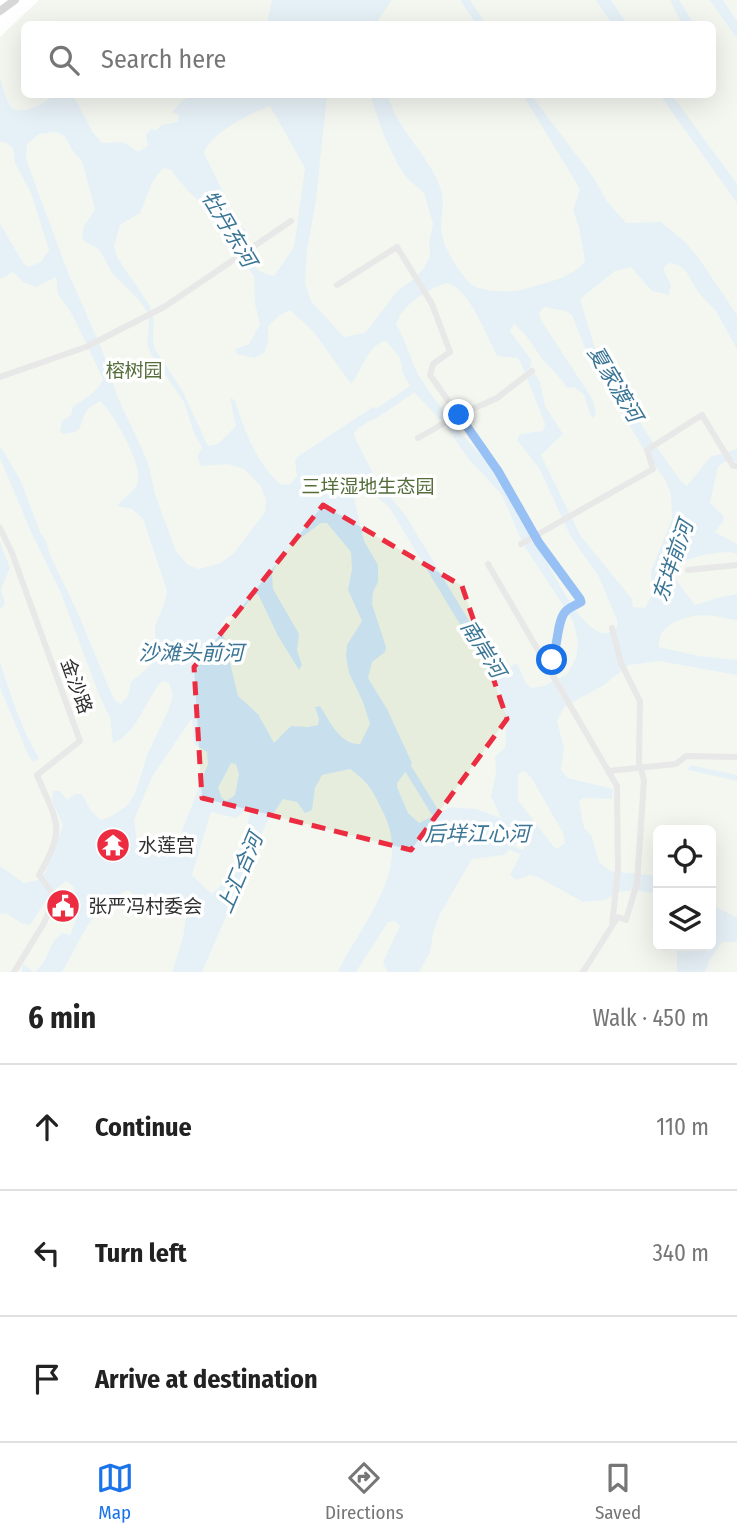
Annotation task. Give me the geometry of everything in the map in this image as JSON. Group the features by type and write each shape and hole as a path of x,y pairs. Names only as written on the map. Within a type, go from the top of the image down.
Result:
{"main road":[{"path":"0,11 15,0"}],"street":[{"path":"0,377 86,348 164,307 291,221"},
{"path":"337,285 397,247 432,304 450,352 433,364 430,375 498,471 539,543 581,602 564,612 560,619 556,653 547,666"},
{"path":"418,438 497,398 532,371"},
{"path":"522,544 653,469 647,450 702,415 735,466"},
{"name":"金沙路","path":"0,528 12,553 80,741 37,775 58,825 53,851 39,875 55,897 44,923 14,972"},
{"path":"488,564 617,786 618,869 612,926"},
{"path":"688,570 737,565"},
{"path":"583,972 618,917 626,920 638,869 644,780 639,762 640,701 621,662 612,629"},
{"path":"608,771 677,764 685,757 737,757"}],"highlighted area":[{"path":"323,505 462,586 507,719 411,850 202,798 194,667"}],"green space":[{"name":"三垟湿地生态园","path":"39,0 737,0 737,972 0,972 0,37"}],"water":[{"path":"272,0 392,0 379,21 266,21"},
{"path":"596,0 611,0 625,21 610,21"},
{"path":"670,0 679,0 692,21 680,21"},
{"path":"710,0 723,0 737,21 737,39"},
{"path":"0,79 9,104 15,110 33,107 50,98 75,98 93,133 102,143 123,142 138,152 148,146 146,135 152,128 155,131 162,125 178,122 179,115 172,112 188,98 327,98 305,284 311,301 344,337 364,333 398,290 424,268 430,256 429,244 433,224 424,193 408,179 398,165 384,136 371,98 389,98 397,118 432,171 443,198 442,232 445,244 462,273 476,287 502,291 523,290 567,275 585,261 579,227 573,211 580,189 525,98 533,98 594,178 606,200 626,223 661,222 686,243 737,315 737,349 716,311 698,292 680,266 670,263 665,266 664,271 671,285 669,295 652,291 631,267 615,271 580,299 594,345 646,432 681,481 687,486 710,457 737,449 737,462 725,461 718,467 710,503 723,515 724,520 715,532 737,544 737,554 725,552 701,556 687,560 674,571 676,580 695,605 737,594 737,620 704,615 681,619 662,632 659,647 698,656 737,660 737,675 659,661 629,665 604,685 564,707 557,721 564,748 561,770 568,778 613,789 612,799 583,798 579,801 584,828 591,835 599,862 610,871 653,875 653,893 634,890 619,892 605,900 583,902 538,877 530,875 516,880 510,875 527,842 525,835 504,855 472,859 440,914 430,952 419,972 388,972 383,962 400,926 395,921 388,922 356,972 338,972 381,894 392,853 390,832 379,803 366,783 350,769 322,775 315,788 312,810 305,813 297,802 283,799 266,824 202,972 172,972 183,937 187,910 183,906 145,901 132,908 132,893 128,890 104,905 88,925 62,972 34,972 43,963 54,941 63,933 70,935 80,909 73,886 66,881 51,893 30,925 21,923 6,913 0,914 0,866 24,883 39,880 46,872 63,825 52,801 53,791 60,791 67,800 75,794 82,794 91,811 101,820 128,805 173,696 169,683 162,681 135,725 113,743 110,718 60,591 31,532 0,458 0,446 20,479 40,532 110,690 115,700 121,704 128,696 131,682 150,666 156,653 155,627 167,591 143,519 132,509 117,506 135,488 138,473 131,451 106,407 100,401 87,410 78,430 62,434 60,431 62,421 71,415 73,406 94,391 103,379 73,316 58,294 56,277 36,287 23,282 13,272 0,279 0,224 28,267 41,262 49,250 31,193 15,163 13,148 0,142","holes":["270,106 305,168 294,247 274,276 265,274 251,261 249,233 228,214 223,192 204,153 222,131","56,132 65,136 82,161 95,209 83,228 82,238 99,249 112,273 148,313 147,344 184,402 202,448 197,457 201,466 228,464 244,469 260,485 266,500 265,512 234,553 221,563 199,569 188,565 176,551 155,494 148,462 118,398 101,347 67,270 26,159 27,144 39,134","163,168 171,170 187,190 215,215 218,231 254,276 255,304 260,324 249,344 235,349 237,354 254,358 264,353 268,343 268,326 290,310 314,332 351,384 370,352 380,343 386,341 400,358 403,374 415,393 446,426 467,457 502,495 522,542 573,621 578,642 576,658 567,674 544,686 531,688 525,682 517,663 504,670 498,669 406,516 376,479 356,440 354,434 357,429 386,411 373,407 297,457 297,476 291,484 281,485 258,457 235,400 230,398 236,426 218,444 208,446 182,390 155,349 154,322 150,306 117,257 114,246 120,225 140,213 153,181","446,283 454,286 476,313 497,356 517,358 521,363 545,424 543,431 520,434 517,440 539,468 570,535 599,577 617,620 617,627 611,632 603,633 590,626 576,611 505,482 461,433 415,368 396,324 404,310 423,294","544,307 566,311 572,315 587,353 644,450 666,481 671,495 672,519 651,571 652,595 645,608 633,607 632,599 580,535 541,455 563,434 545,406 540,382 530,366 532,361 510,331 514,324 567,388 574,387 584,395 592,419 596,414 593,400 539,313","359,486 368,489 389,507 498,687 506,721 505,748 495,756 496,773 491,796 501,818 476,809 451,807 419,823 408,813 397,783 412,763 387,709 368,678 372,662 385,652 386,647 372,604 373,592 378,582 378,565 364,541 354,498","321,523 327,523 351,552 352,569 348,590 362,621 347,645 346,656 349,673 370,724 360,744 353,743 341,736 320,706 315,707 318,725 291,726 274,743 258,714 238,696 221,625 226,617 241,612 253,595 258,594 278,636 299,670 302,665 297,650 299,634 273,589 272,574 279,558 290,546","192,718 194,744 207,752 208,764 176,846 172,851 151,851 137,842 134,820 152,777","231,763 236,764 239,774 235,795 226,801 218,788","524,771 531,777 563,833 565,843 557,849 518,800 518,774","247,809 250,813 241,845 226,879 212,894 192,875 211,812 236,818","110,838 115,838 124,852 123,857 112,857 103,851"]},
{"path":"662,98 674,98 737,184 737,203"},
{"path":"0,542 10,568 1,589 5,603 0,610"},
{"path":"0,662 22,724 39,758 34,762 29,757 0,688"},
{"path":"690,765 737,775 737,781 688,770"},
{"path":"716,907 737,918 737,942 722,942 716,951"},
{"path":"677,951 716,951 705,972 677,972"},
{"path":"23,964 34,972 23,972"}],"waterway":[{"path":"465,0 479,21"},
{"name":"沙滩头前河","path":"374,415 420,384"},
{"name":"后垟江心河","path":"404,762 441,822"},
{"name":"后垟江心河","path":"506,846 527,854"}],"place":[{"name":"水莲宫","path":"113,845"},
{"name":"张严冯村委会","path":"63,906"}],"route":[{"path":"459,415 498,471 539,543 580,599 581,602 564,612 560,619 556,653 552,660"}],"water label":[{"name":"牡丹东河","path":"229,229"},
{"name":"夏家渡河","path":"615,384"},
{"name":"东垟前河","path":"673,561"},
{"name":"南岸河","path":"483,649"},
{"name":"上汇合河","path":"240,873"}],"park label":[{"name":"榕树园","path":"134,370"}]}
